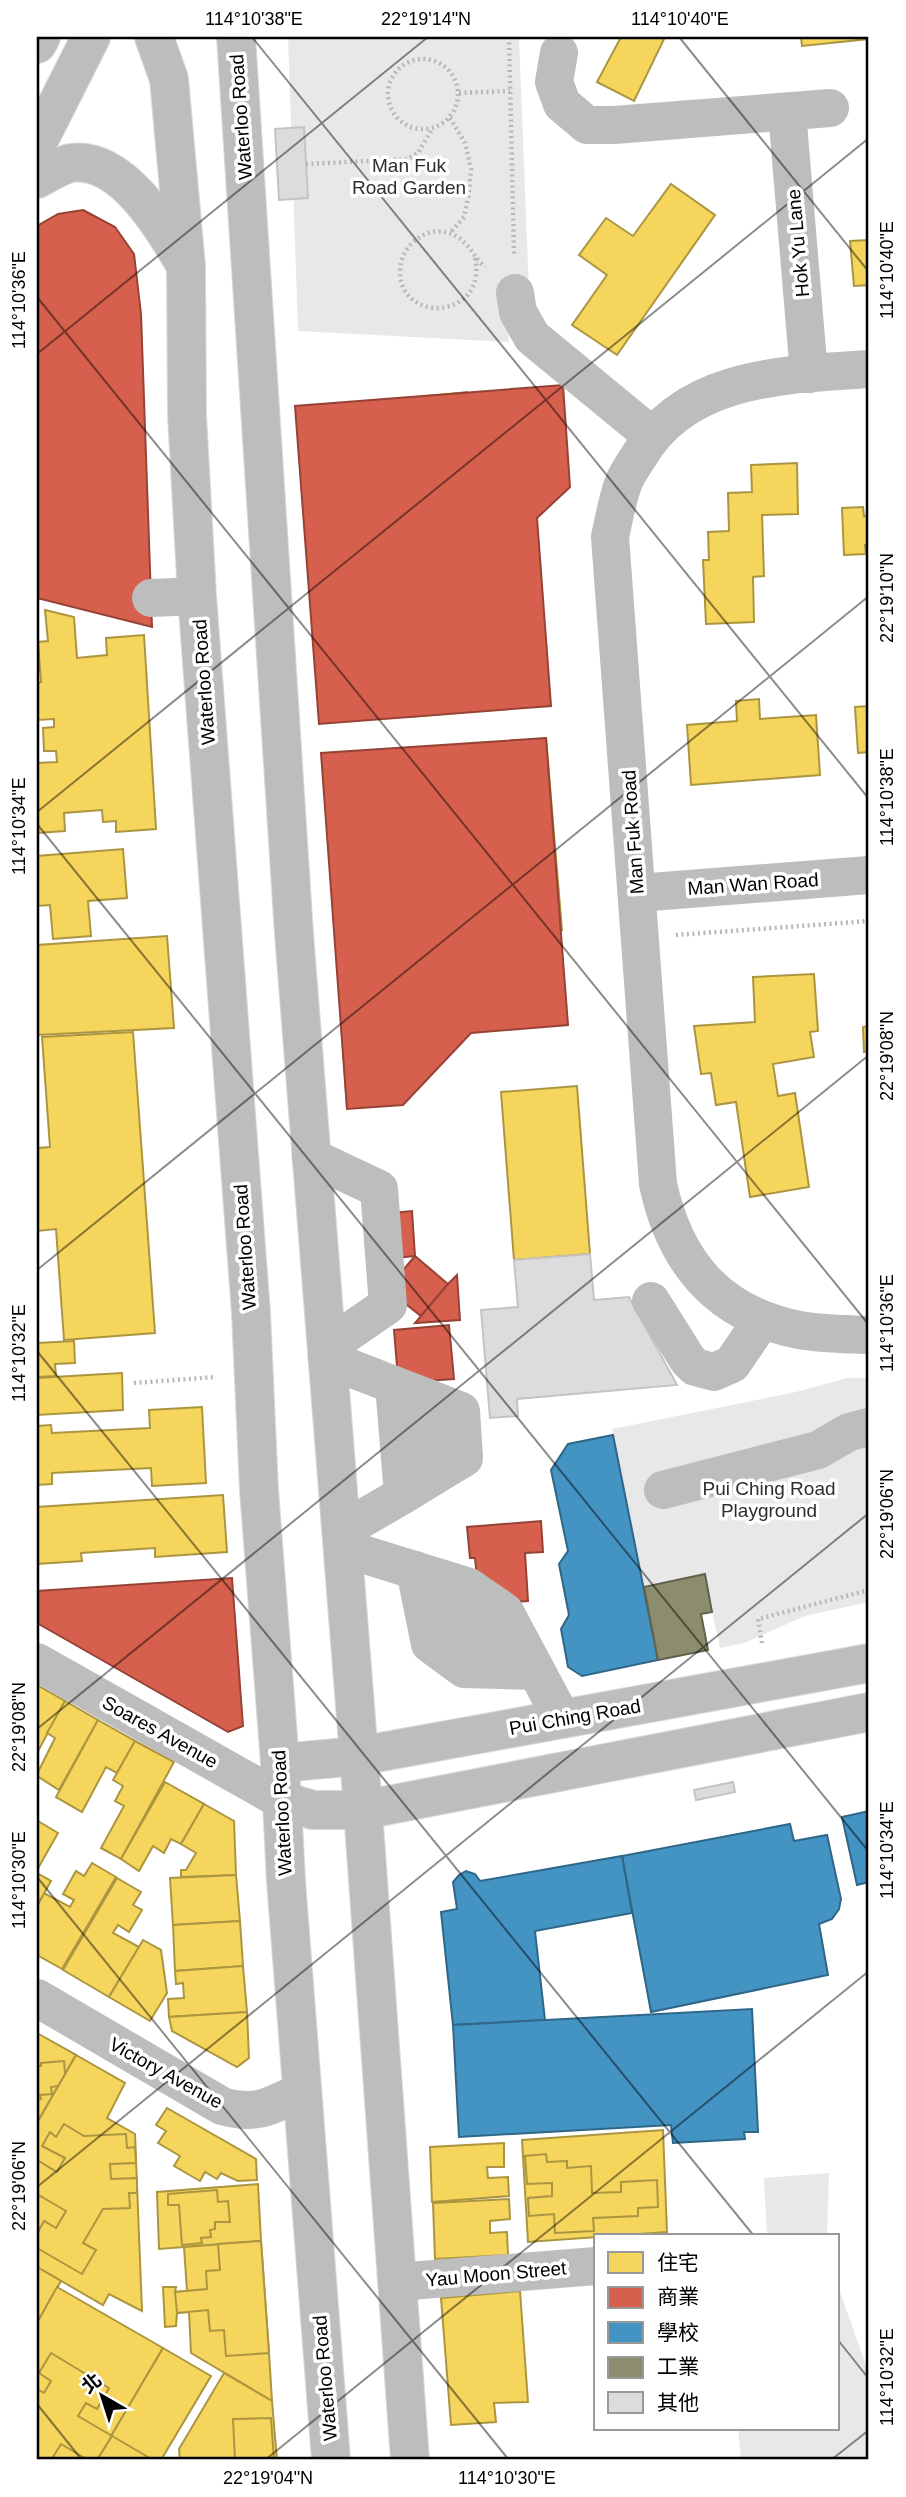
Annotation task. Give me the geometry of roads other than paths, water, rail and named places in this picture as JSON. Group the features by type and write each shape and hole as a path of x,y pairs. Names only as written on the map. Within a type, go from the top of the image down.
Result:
{"main road":[{"path":"37,44 41,37"},
{"path":"37,144 91,37"},
{"name":"Waterloo Road","path":"154,37 169,79 186,266 187,415 197,596 251,1313 264,1564 283,1801 286,1881 331,2460"},
{"name":"Waterloo Road","path":"235,38 289,870 359,1756 410,2460"},
{"path":"559,53 554,82 562,104 587,125 830,108"},
{"name":"Hok Yu Lane","path":"787,112 809,374"},
{"path":"37,179 71,163 95,166 118,178 138,195 186,266"},
{"path":"515,293 518,312 532,337 651,435"},
{"name":"Man Fuk Road","path":"869,369 758,379 691,403 651,435 623,482 610,537 658,1184 664,1214 675,1241 691,1267 711,1289 735,1307 762,1320 800,1330 869,1335"},
{"path":"151,598 197,596"},
{"name":"Man Wan Road","path":"638,893 869,876"},
{"path":"311,1157 379,1189 388,1305 327,1353 460,1411 464,1458 418,1486 342,1540"},
{"path":"651,1301 688,1360 695,1367 714,1372 732,1364 762,1320"},
{"path":"411,1391 418,1486"},
{"path":"663,1490 818,1450 849,1432 869,1427"},
{"path":"342,1540 415,1570 469,1587 505,1612 562,1719"},
{"path":"415,1570 430,1644 464,1669 536,1671"},
{"name":"Soares Avenue","path":"37,1662 283,1801"},
{"name":"Pui Ching Road","path":"280,1763 359,1756 869,1664"},
{"path":"283,1801 313,1810 363,1810 869,1712"},
{"name":"Victory Avenue","path":"37,1998 222,2106 242,2112 267,2108 302,2091"},
{"name":"Yau Moon Street","path":"397,2282 594,2266"}],"park label":[{"name":"Man Fuk Road Garden","path":"409,176"},
{"name":"Pui Ching Road Playground","path":"769,1499"}]}
